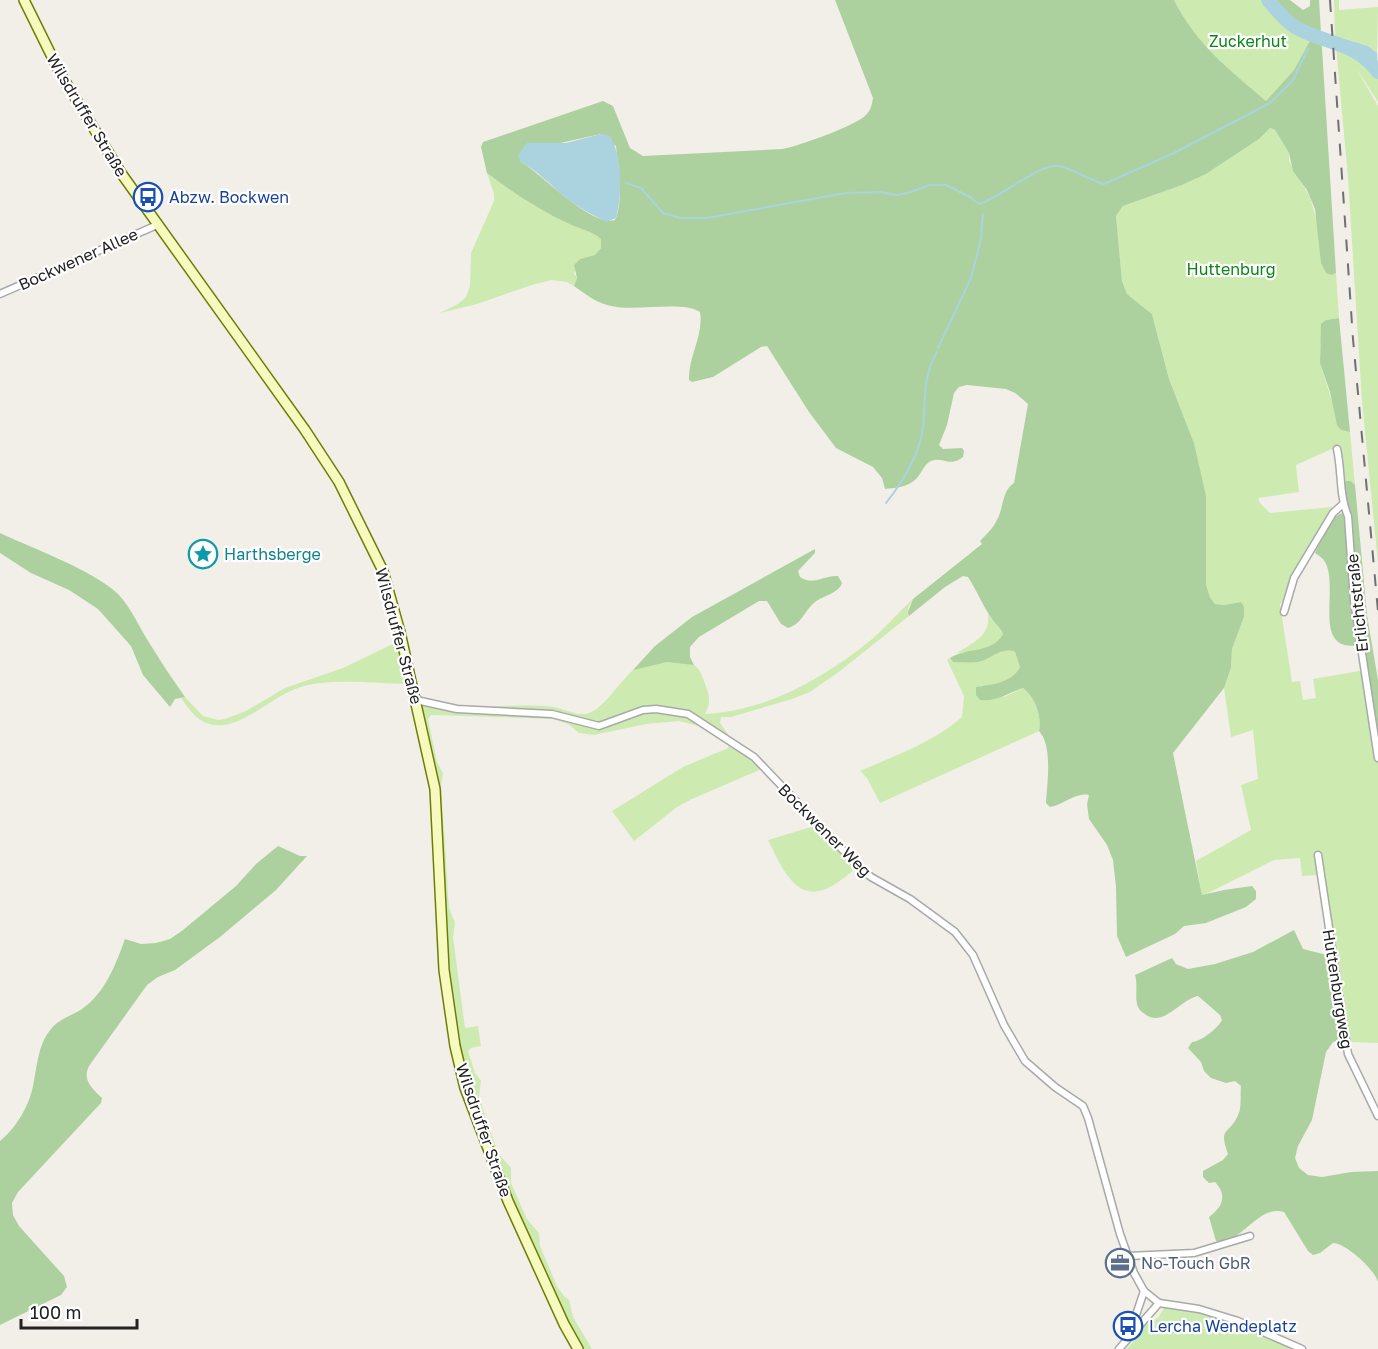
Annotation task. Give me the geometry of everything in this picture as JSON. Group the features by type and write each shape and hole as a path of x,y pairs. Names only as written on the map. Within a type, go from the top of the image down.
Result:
{"main road":[{"name":"Wilsdruffer Straße","path":"24,0 60,73 121,173 310,438 349,500 372,548 391,596 417,700 435,789 444,970 455,1046 465,1088 508,1201 564,1324 578,1349"}],"street":[{"name":"Bockwener Allee","path":"0,294 157,225"},
{"name":"Erlichtstraße","path":"1337,448 1343,504 1348,516 1354,601 1378,758"},
{"path":"1284,612 1294,578 1333,513 1343,504"},
{"name":"Bockwener Weg","path":"417,700 457,709 552,714 599,726 643,710 656,709 688,714 754,758 871,878 944,921 967,947 986,980 1005,1025 1025,1061 1055,1087 1083,1106 1134,1273 1144,1291 1159,1303"},
{"name":"Huttenburgweg","path":"1318,855 1348,1054 1378,1116"},
{"path":"1128,1256 1194,1254 1250,1236"},
{"path":"1133,1332 1144,1291"},
{"path":"1119,1349 1159,1303 1199,1309 1238,1321 1302,1349"}],"green space":[{"path":"835,0 1174,0 1203,43 1266,101 1294,70 1313,35 1294,26 1268,0 1290,0 1303,10 1310,6 1310,0 1319,0 1336,273 1332,275 1326,273 1321,263 1315,209 1307,190 1293,171 1289,153 1275,130 1270,128 1259,139 1206,174 1123,206 1116,216 1122,281 1127,294 1152,314 1169,379 1194,443 1206,496 1206,585 1215,604 1241,602 1244,607 1244,617 1232,649 1231,668 1224,688 1173,753 1202,895 1252,886 1256,891 1256,899 1246,907 1206,923 1184,926 1175,934 1126,957 1117,936 1113,860 1107,845 1089,819 1087,804 1089,795 1079,795 1050,807 1046,803 1048,755 1039,731 1037,707 1023,688 992,700 980,700 976,695 976,687 1001,682 1012,677 1020,667 1015,652 1001,652 983,661 975,662 953,662 950,658 963,652 992,645 1003,634 968,577 963,576 945,587 909,616 908,612 913,599 982,544 980,541 996,521 1005,494 1014,483 1028,404 1006,389 967,385 959,387 954,393 947,425 939,445 943,449 962,448 963,457 954,462 931,461 913,482 901,487 885,489 882,478 873,467 836,448 809,412 767,346 761,347 713,377 692,382 689,380 689,371 700,329 700,312 681,307 629,308 607,305 594,300 574,286 577,278 574,265 580,259 595,255 601,248 601,239 536,206 487,173 481,147 483,142 603,101 613,106 630,148 643,156 782,149 851,125 866,115 873,98","holes":["601,134 616,146 620,193 615,220 593,216 580,208 520,161 556,144"]},
{"name":"Zuckerhut","path":"1174,0 1268,0 1294,26 1313,35 1294,70 1266,101 1203,43"},
{"path":"1334,0 1339,0 1339,10 1378,7 1377,53 1368,46 1335,36"},
{"path":"1336,46 1363,64 1378,80 1378,102 1356,68 1378,106 1378,563 1362,401 1348,178"},
{"name":"Huttenburg","path":"1269,128 1275,130 1289,153 1289,161 1310,197 1332,275 1336,273 1339,318 1326,320 1320,346 1320,363 1341,430 1350,432 1355,485 1351,481 1343,484 1336,447 1296,465 1299,492 1258,498 1270,513 1332,507 1289,582 1286,598 1280,604 1292,682 1300,681 1303,700 1316,698 1313,679 1365,670 1378,758 1378,1043 1349,1042 1344,1039 1317,875 1302,876 1300,858 1274,860 1202,896 1196,861 1251,830 1241,785 1258,779 1253,730 1231,737 1224,688 1231,668 1232,649 1244,617 1241,602 1215,604 1206,586 1194,443 1169,379 1152,314 1127,294 1122,281 1116,216 1123,206 1206,174 1259,139"},
{"path":"487,173 546,212 597,236 601,239 601,248 595,256 580,259 574,273 577,278 574,286 567,282 552,280 477,304 440,313 466,297 470,286 471,253 494,201"},
{"path":"1339,318 1350,432 1341,430 1337,425 1330,392 1320,363 1321,324 1326,320"},
{"path":"1351,481 1355,485 1367,615 1378,680 1378,758 1360,645 1345,645 1336,639 1331,630 1329,573 1324,561 1315,553 1330,524 1343,513 1349,550 1351,515 1343,504 1343,484"},
{"path":"0,533 78,568 118,594 185,697 175,699 170,707 143,675 131,646 98,609 69,590 31,573 0,553"},
{"path":"815,549 815,553 798,571 800,577 805,580 814,580 838,576 842,583 834,592 815,602 793,626 788,628 781,624 767,601 759,601 699,637 690,647 690,657 694,665 667,662 633,670 655,646 692,617"},
{"path":"913,599 908,608 909,616 810,692 731,717 721,717 720,723 735,744 764,768 677,807 634,841 612,811 683,767 728,748 729,745 699,726 679,721 646,724 594,735 579,733 568,724 552,719 431,715 428,719 437,762 443,773 441,785 449,908 455,923 453,937 465,1028 478,1026 481,1046 468,1051 475,1073 481,1081 479,1097 498,1153 511,1168 511,1183 527,1219 539,1233 540,1246 557,1286 569,1300 573,1317 592,1349 578,1349 478,1123 449,1011 437,823 415,693 448,704 554,707 585,714 598,708 637,668 662,662 681,662 694,665 701,673 709,699 705,714 728,712 750,707 794,690 834,667 871,640"},
{"path":"988,613 1003,634 989,647 957,653 975,642 984,633"},
{"path":"397,642 408,684 338,682 311,685 288,692 247,717 226,725 210,724 200,719 181,698 185,697 203,716 218,720 225,719 246,711 285,688 343,668"},
{"path":"1010,650 1015,652 1020,667 1013,676 996,685 979,685 1004,697 1023,688 1037,707 1039,731 880,803 867,778 860,771 926,741 962,717 964,696 947,660 950,658 953,662 979,662"},
{"path":"818,825 858,866 832,886 819,891 809,891 799,887 791,880 768,840"},
{"path":"278,846 300,856 307,856 276,890 220,937 175,970 158,977 147,985 89,1066 87,1080 102,1098 101,1103 18,1192 12,1203 13,1215 19,1226 64,1276 67,1287 61,1295 0,1325 0,1141 21,1116 28,1101 41,1049 47,1035 58,1023 82,1009 97,995 114,968 125,939 141,944 170,939 236,886 256,864"},
{"path":"1294,930 1303,949 1331,956 1344,1039 1333,1042 1326,1052 1312,1120 1298,1146 1295,1158 1299,1168 1308,1175 1322,1177 1351,1172 1378,1171 1378,1282 1372,1271 1359,1258 1339,1244 1333,1243 1320,1253 1313,1255 1308,1251 1284,1212 1275,1211 1266,1214 1234,1237 1225,1241 1216,1241 1209,1217 1220,1205 1222,1197 1215,1182 1209,1183 1203,1177 1203,1171 1223,1160 1228,1154 1224,1135 1235,1122 1239,1112 1241,1086 1235,1081 1226,1083 1211,1078 1188,1048 1192,1042 1213,1031 1222,1020 1220,1015 1198,996 1159,1018 1146,1015 1137,1004 1135,975 1172,958 1176,964 1188,969 1215,964 1253,952"},
{"path":"1172,1307 1234,1323 1293,1349 1126,1349 1145,1325 1158,1318 1164,1308"}],"water":[{"path":"1335,36 1368,46 1377,53 1378,80 1363,64 1336,46"},
{"path":"601,134 610,136 617,154 620,176 616,218 607,222 585,211 565,197 538,173 520,161 518,155 527,143 566,143"}],"waterway":[{"path":"1268,0 1295,27 1359,54 1378,72"},
{"path":"626,183 641,188 663,213 680,218 707,218 846,193 880,192 897,195 929,185 946,185 979,204 1042,169 1052,166 1066,168 1104,184 1174,153 1270,103 1293,80 1308,49"},
{"path":"938,348 971,278 981,239 983,214"},
{"path":"886,503 900,484 917,451 923,427 928,375 937,352"}],"railway":[{"path":"1330,0 1353,339 1378,611"}],"place":[{"name":"Abzw. Bockwen","path":"148,197"},
{"name":"Harthsberge","path":"203,554"},
{"name":"No-Touch GbR","path":"1120,1263"},
{"name":"Lercha Wendeplatz","path":"1128,1326"}]}
